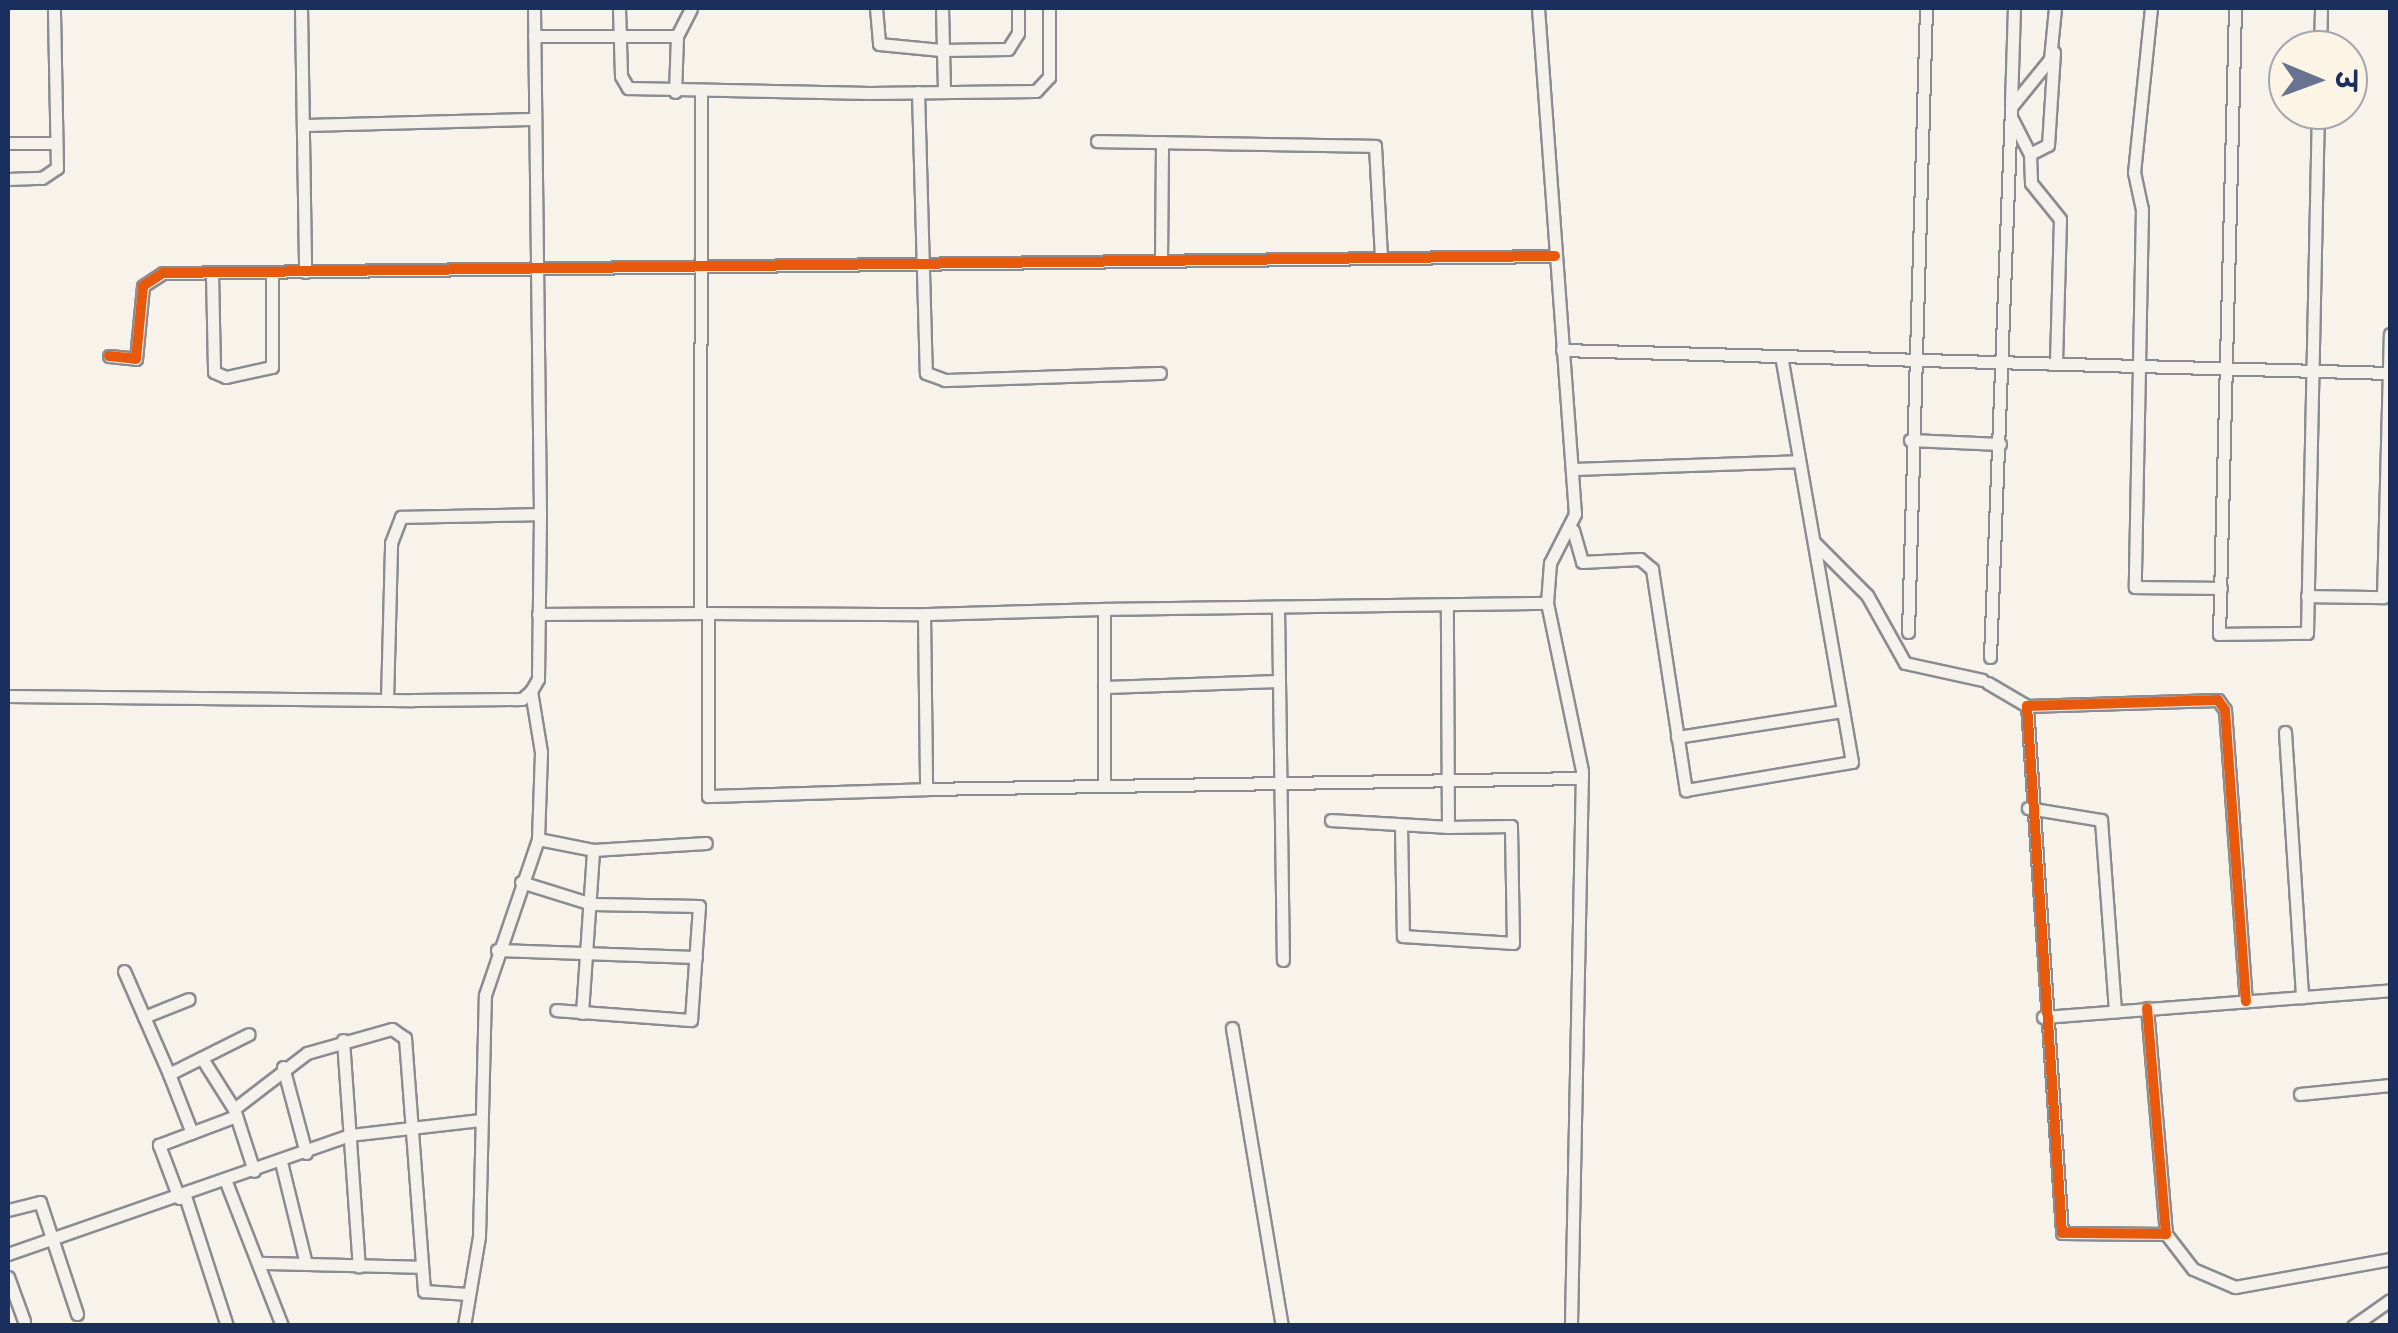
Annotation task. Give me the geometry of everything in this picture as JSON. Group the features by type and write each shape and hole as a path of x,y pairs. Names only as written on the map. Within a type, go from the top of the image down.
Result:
{"street":[{"path":"8,179 52,174 56,143 54,8"},
{"path":"301,8 304,272"},
{"path":"8,696 522,699 531,691 538,680 540,514 534,8"},
{"path":"619,8 619,35 628,88 676,92 918,92 1045,86 1049,8"},
{"path":"676,92 676,36 692,8"},
{"path":"876,8 879,44 942,50 1008,49 1018,33 1018,8"},
{"path":"942,8 944,90"},
{"path":"1538,8 1572,468 1573,530 1582,562 1640,559 1652,569 1686,790 1852,762 1780,356"},
{"path":"1908,632 1912,360 1926,8"},
{"path":"1990,657 2014,8"},
{"path":"2030,154 2048,145 2055,8"},
{"path":"2151,8 2134,172 2142,209 2135,587 2221,588"},
{"path":"2235,8 2219,634 2307,633 2308,371 2317,130"},
{"path":"534,36 676,36"},
{"path":"2011,111 2054,48"},
{"path":"701,92 708,796 1104,784 1582,778"},
{"path":"918,92 922,367 933,379 1160,373"},
{"path":"2011,111 2030,154 2030,183 2061,232 2056,364"},
{"path":"303,125 533,119"},
{"path":"1096,141 1375,146 1381,258"},
{"path":"1162,142 1162,260"},
{"path":"8,144 56,143"},
{"path":"109,356 136,359 143,286 152,276 701,264 1555,256"},
{"path":"212,273 214,372 226,377 272,367 272,272"},
{"path":"2307,596 2383,596 2390,334"},
{"path":"1562,350 2390,374"},
{"path":"1910,440 2000,444"},
{"path":"1572,468 1799,461"},
{"path":"387,700 391,543 401,517 540,514"},
{"path":"1571,1326 1582,778 1548,603 1550,563 1573,530"},
{"path":"1814,542 1867,594 1905,663 1985,682 2027,706 2218,700 2225,710 2246,1001"},
{"path":"538,614 924,614 1548,603"},
{"path":"1447,605 1448,827"},
{"path":"1278,608 1284,960"},
{"path":"1104,609 1104,784"},
{"path":"924,614 926,788"},
{"path":"1104,687 1278,681"},
{"path":"464,1326 479,1236 485,995 497,950 538,840 541,752 531,691"},
{"path":"2027,706 2028,808 2062,1233 2166,1234"},
{"path":"1677,737 1843,711"},
{"path":"2286,732 2302,997"},
{"path":"2028,808 2101,820 2115,1011"},
{"path":"1331,820 1401,826 1511,826 1513,944 1403,936 1401,826"},
{"path":"538,840 593,850 706,843"},
{"path":"582,1013 593,850"},
{"path":"521,882 592,904 699,906 691,1020 556,1010"},
{"path":"497,950 588,958 696,957"},
{"path":"124,970 192,1133"},
{"path":"2044,1016 2390,990"},
{"path":"144,1017 189,999"},
{"path":"2148,1008 2166,1234 2192,1269 2235,1287 2390,1259"},
{"path":"1232,1028 1282,1326"},
{"path":"227,1326 182,1197 159,1145 235,1113 283,1067 343,1040 392,1029 405,1038 424,1292 468,1294"},
{"path":"168,1074 249,1034"},
{"path":"343,1040 359,1266"},
{"path":"203,1060 235,1113 254,1172"},
{"path":"283,1067 306,1153"},
{"path":"2300,1094 2390,1085"},
{"path":"8,1254 226,1182 350,1135 412,1130 420,1122 479,1120"},
{"path":"281,1162 299,1211 306,1264"},
{"path":"226,1182 262,1263 282,1326"},
{"path":"8,1210 40,1202 76,1314"},
{"path":"262,1263 422,1267"},
{"path":"8,1278 24,1322"},
{"path":"2352,1326 2390,1300"}],"cycle path":[{"path":"109,356 136,359 143,286 163,273 1555,256"},
{"path":"2147,1008 2166,1234 2062,1233 2027,706 2218,700 2225,710 2246,1001"}]}
